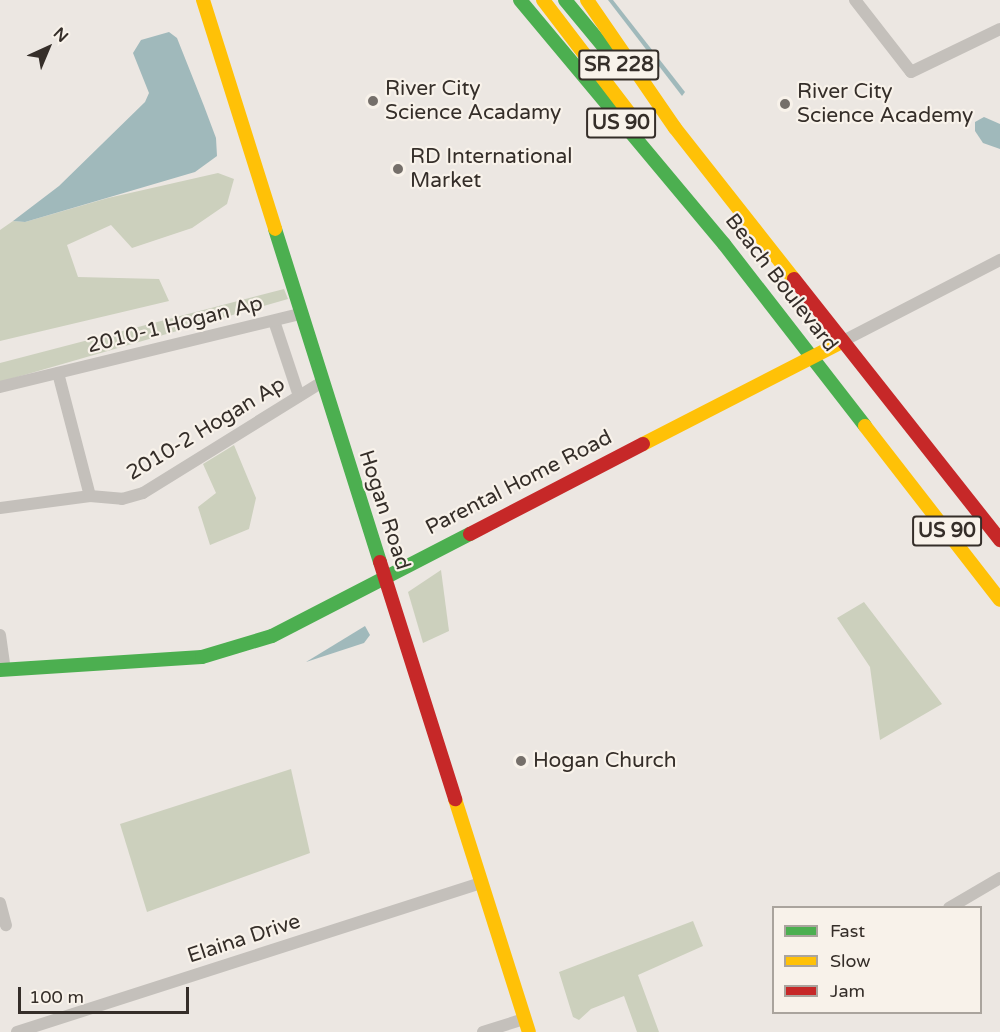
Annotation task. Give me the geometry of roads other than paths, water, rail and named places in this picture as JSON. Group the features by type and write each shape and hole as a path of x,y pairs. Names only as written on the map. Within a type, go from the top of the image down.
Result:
{"main road":[{"name":"Hogan Road","path":"203,0 382,576 527,1025"},
{"name":"Beach Boulevard","path":"520,0 724,244 1000,600"},
{"name":"SR 228","path":"543,0 724,244"},
{"name":"SR 228","path":"565,0 675,128"},
{"name":"Beach Boulevard","path":"587,0 675,128 843,341"},
{"name":"Parental Home Road","path":"2,670 222,654 306,620 382,576 843,341"},
{"name":"US 90","path":"843,341 1000,540"}],"street":[{"path":"855,0 911,72 1000,29"},
{"name":"Parental Home Road","path":"843,341 1000,260"},
{"name":"2010-1 Hogan Ap","path":"0,387 300,314"},
{"path":"274,321 299,396"},
{"path":"58,373 90,496"},
{"name":"2010-2 Hogan Ap","path":"0,508 90,496 122,499 143,493 322,382"},
{"path":"0,635 2,670"},
{"path":"952,906 1000,878"},
{"name":"Elaina Drive","path":"17,1032 482,884"},
{"path":"0,903 6,925"},
{"path":"483,1032 527,1025"}],"water":[{"path":"608,0 613,0 685,92 682,96"},
{"path":"169,32 177,38 204,106 216,138 217,156 195,172 25,222 13,221 59,186 145,102 149,93 133,53 141,40"},
{"path":"984,117 1000,124 1000,149 983,143 975,131 975,122"},
{"path":"365,626 370,635 364,643 306,662"}],"place":[{"name":"River City Science Acadamy","path":"373,101"},
{"name":"River City Science Academy","path":"785,104"},
{"name":"RD International Market","path":"398,169"},
{"name":"Hogan Church","path":"521,761"}]}
